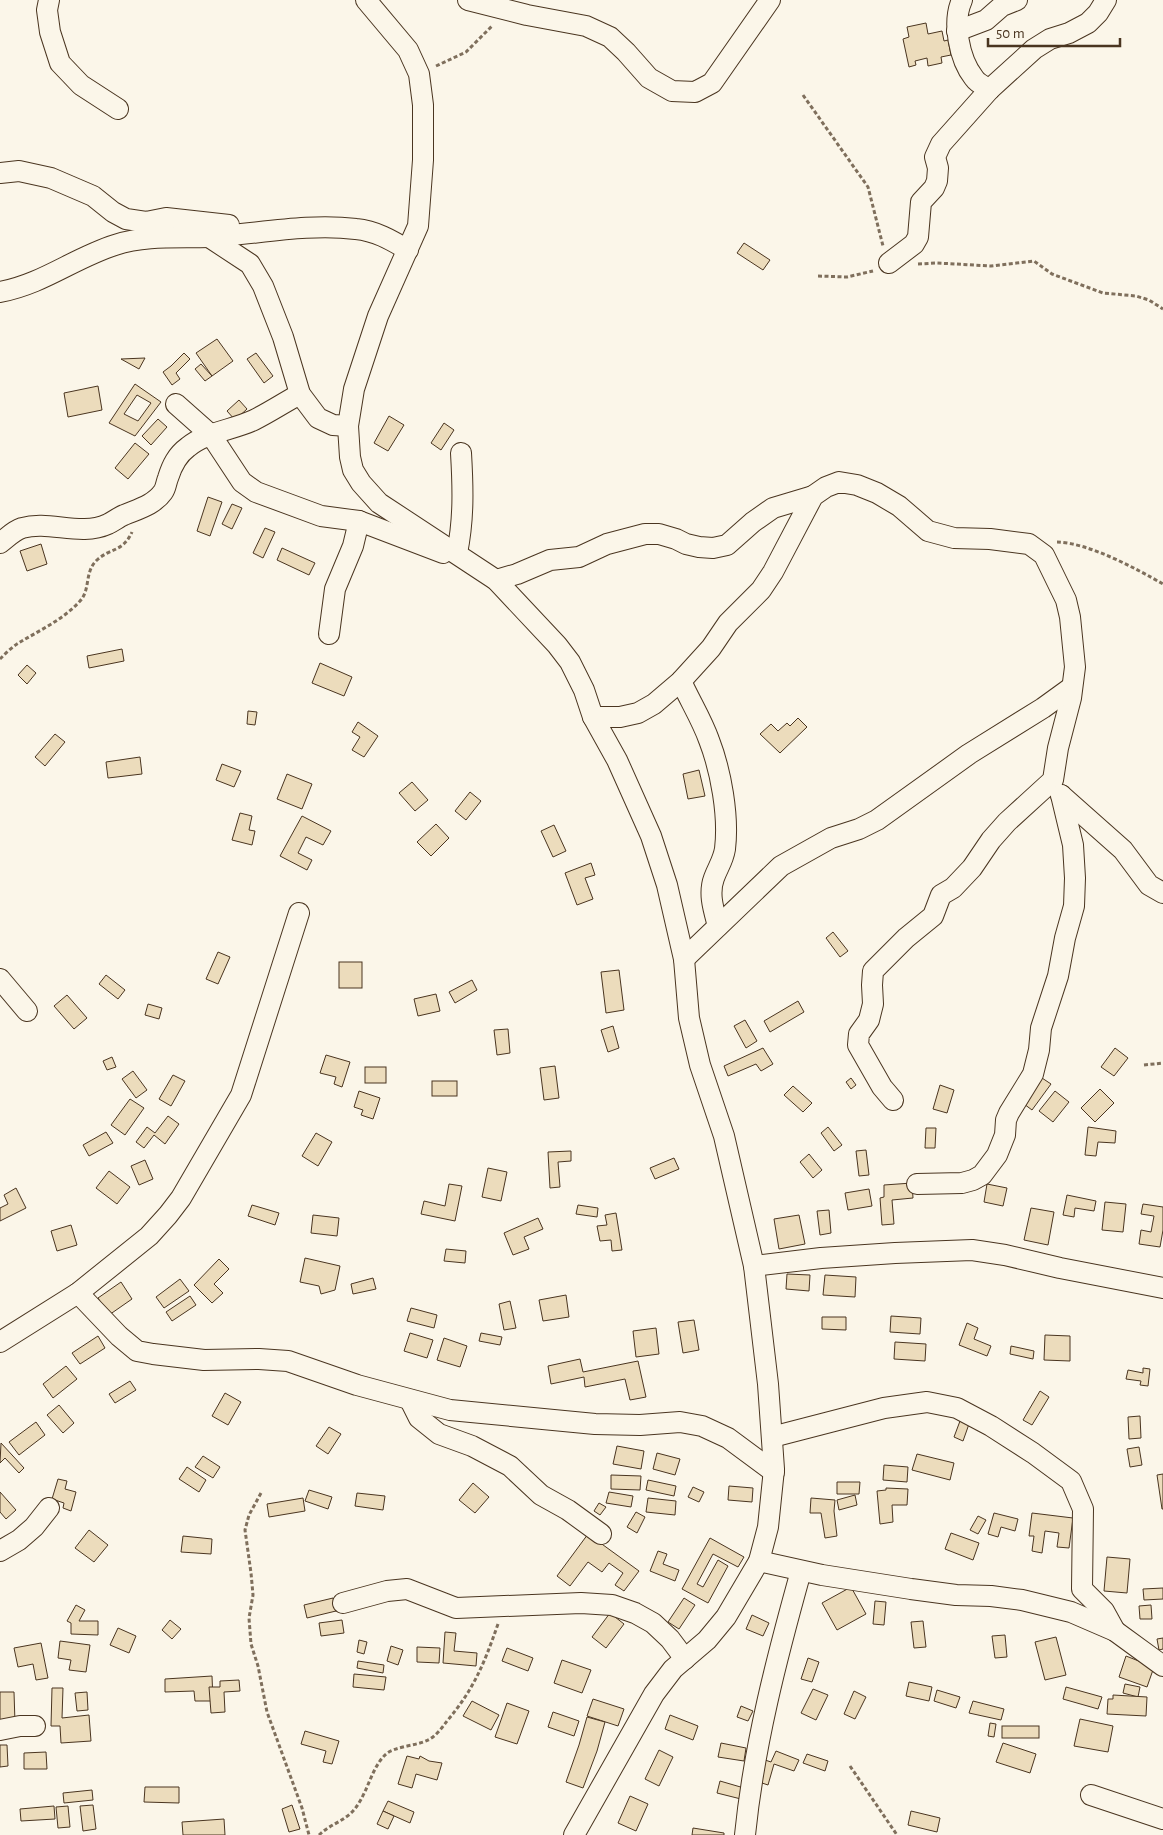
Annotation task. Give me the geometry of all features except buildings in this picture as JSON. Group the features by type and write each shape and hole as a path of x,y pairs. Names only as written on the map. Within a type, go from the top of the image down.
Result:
{"street":[{"path":"49,0 47,10 50,32 60,63 81,85 118,109"},
{"path":"366,0 408,50 419,74 423,105 423,160 418,226 378,316 354,389 348,426 353,470 361,483 379,503 496,580 537,623 570,662 584,690 593,717 617,760 651,836 667,885 684,959 689,1018 700,1065 724,1136 754,1266 768,1384 774,1472 768,1527 758,1561 726,1617 707,1640 673,1669 654,1694 574,1835"},
{"path":"468,0 586,26 610,37 649,78 672,91 695,92 712,83 770,0"},
{"path":"962,0 958,9 957,31 962,53 970,72 980,85 990,89"},
{"path":"957,31 986,20 1002,6 1017,0"},
{"path":"890,265 914,244 918,237 921,202 934,188 938,168 935,156 941,144 990,89 1042,43 1070,33 1088,23 1106,0"},
{"path":"0,173 18,171 51,178 93,196 126,220 146,222 166,218 183,219 228,225 246,233"},
{"path":"0,292 40,280 87,255 117,244 158,237 209,237 325,227 357,229 380,234 408,250"},
{"path":"209,237 250,264 263,286 283,337 300,394 318,418 333,425 348,426"},
{"path":"0,543 21,529 36,527 78,530 94,529 138,510 154,502 162,495 172,466 178,456 189,446 211,435 255,420 300,394"},
{"path":"176,404 211,435 242,482 256,492 321,516 359,521 426,548 463,557"},
{"path":"461,452 464,509 462,528 463,557"},
{"path":"496,580 517,574 550,560 579,557 607,544 645,534 659,534 699,547 713,548 727,545 773,508 813,496 826,487 839,482 857,485 877,493 899,506 928,531 954,538 1029,544 1044,555 1066,600 1070,618 1075,667 1058,748 1057,787 1073,845 1074,906 1065,938 1058,976 1041,1028 1039,1050 1033,1074 1009,1113 997,1154 982,1175 973,1180 917,1184"},
{"path":"593,717 620,717 638,713 654,704 681,681 711,648 728,623 761,590 773,572 813,496"},
{"path":"329,634 335,589 353,546 359,521"},
{"path":"681,681 709,739 718,765 725,832 725,850 721,866 714,877 711,892 712,906 718,926"},
{"path":"684,959 781,866 831,838 859,829 877,820 969,754 1043,708 1072,686"},
{"path":"1057,787 1123,850 1149,884 1163,893"},
{"path":"893,1100 882,1087 858,1045 859,1034 868,1020 873,1004 873,971 906,938 933,916 941,896 953,888 972,868 991,840 1007,822 1057,787"},
{"path":"0,1342 78,1293 149,1236 181,1198 242,1095 299,913"},
{"path":"0,979 27,1012"},
{"path":"754,1266 895,1253 972,1250 1005,1255 1163,1288"},
{"path":"78,1293 119,1336 137,1351 204,1360 288,1361 357,1384 450,1410 586,1423 640,1424 680,1422 702,1426 728,1438 774,1472"},
{"path":"410,1400 419,1418 439,1434 472,1446 510,1466 541,1495 568,1510 600,1534"},
{"path":"772,1437 884,1408 927,1402 957,1408 991,1426 1033,1453 1071,1481 1083,1509 1082,1590 1071,1612"},
{"path":"0,1551 19,1540 34,1527 49,1508"},
{"path":"758,1561 801,1571 947,1594 1022,1600 1071,1612 1115,1631 1163,1666"},
{"path":"745,1835 766,1707 782,1636 801,1571"},
{"path":"343,1603 388,1591 407,1589 456,1608 581,1603 612,1605 634,1613 653,1623 685,1659"},
{"path":"1082,1590 1104,1611 1115,1631"},
{"path":"0,1730 20,1726 36,1726"},
{"path":"1091,1795 1163,1819"}],"path":[{"path":"419,74 466,52 508,10"},
{"path":"803,95 868,188 890,265"},
{"path":"818,276 847,277 890,265 937,263 991,266 1034,261 1052,274 1103,293 1136,296 1149,300 1163,309"},
{"path":"0,660 16,645 36,634 82,600 89,570 98,558 119,549 130,537 138,510"},
{"path":"1029,544 1059,541 1081,547 1124,562 1163,584"},
{"path":"1144,1065 1163,1063"},
{"path":"261,1493 249,1515 245,1530 252,1594 249,1618 250,1644 258,1666 267,1712 302,1808 309,1835"},
{"path":"319,1835 326,1828 352,1812 365,1792 377,1764 387,1753 430,1740 462,1703 479,1675 504,1607"},
{"path":"850,1766 897,1835"}]}
